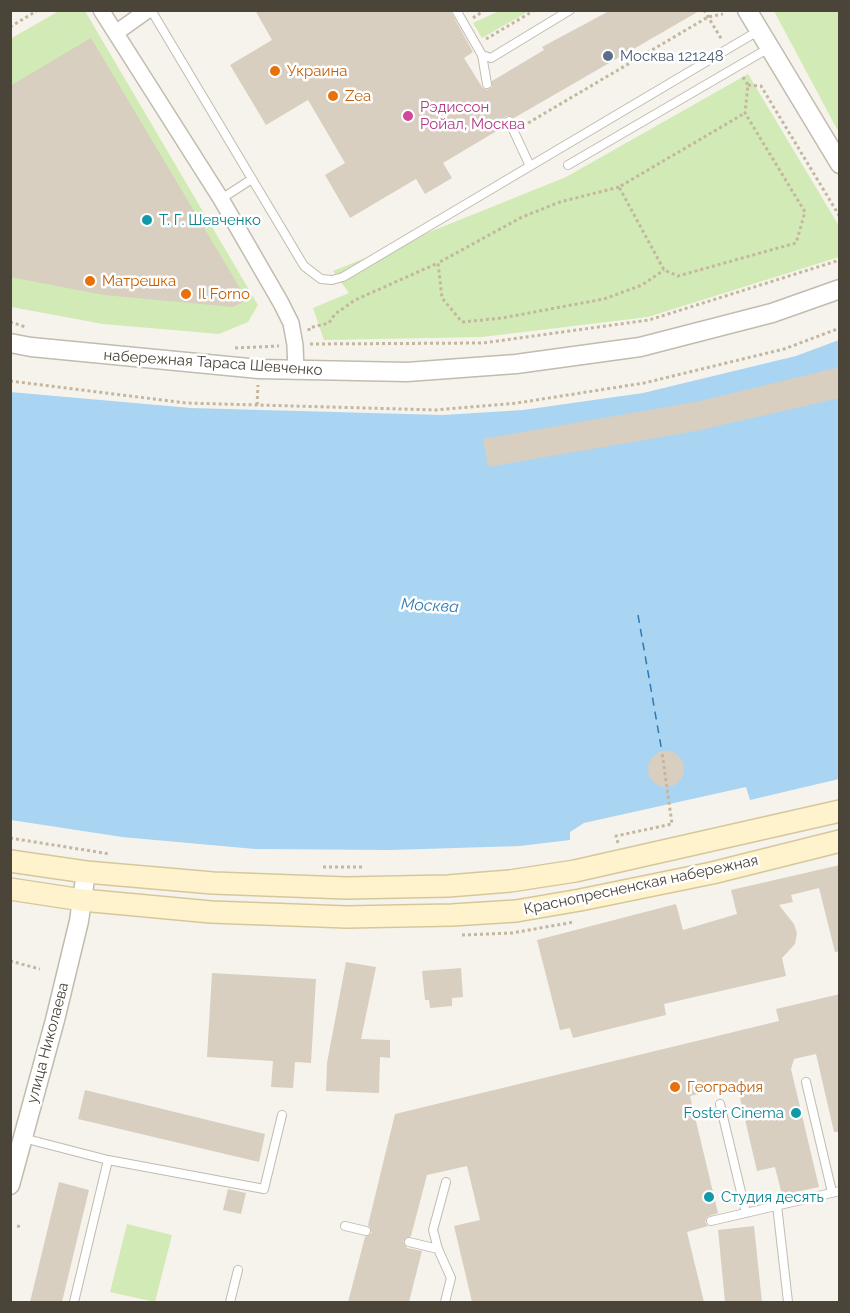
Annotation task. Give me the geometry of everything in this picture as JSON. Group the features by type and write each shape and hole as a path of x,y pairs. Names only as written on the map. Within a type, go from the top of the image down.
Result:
{"main road":[{"name":"Краснопресненская набережная","path":"10,861 86,872 213,883 346,888 448,886 510,881 575,871 840,811"},
{"name":"Краснопресненская набережная","path":"10,889 82,900 211,912 347,917 452,915 516,911 712,873 840,841"}],"street":[{"path":"101,10 221,199 281,303 303,345 296,371"},
{"path":"117,32 150,10"},
{"path":"747,10 839,158"},
{"name":"набережная Тараса Шевченко","path":"10,343 200,364 296,371 407,372 516,364 640,347 772,313 840,289"},
{"name":"улица Николаева","path":"11,1184 55,1020 82,900 86,872"}],"lane":[{"path":"150,10 304,266 321,279 332,280 343,277 758,31"},
{"path":"456,10 482,55 487,84"},
{"path":"482,55 491,58 570,10"},
{"path":"568,165 769,48"},
{"path":"508,121 530,166"},
{"path":"221,199 252,179"},
{"path":"711,1221 836,1192 806,1082"},
{"path":"720,1104 746,1213"},
{"path":"23,1138 108,1160 264,1189 282,1115"},
{"path":"74,1302 108,1160"},
{"path":"445,1302 451,1278 438,1249 433,1230 446,1182"},
{"path":"777,1205 788,1302"},
{"path":"345,1226 366,1231"},
{"path":"409,1242 438,1249"},
{"path":"230,1302 238,1270"}],"path":[{"path":"10,27 38,10"},
{"path":"480,40 485,40 535,10"},
{"path":"513,131 708,17 723,14"},
{"path":"619,188 664,270 678,276 796,243 805,212 745,113 748,85 758,84 840,217"},
{"path":"745,113 619,188 560,202 522,217 438,263 355,300 335,314 329,323 309,328 303,345 483,342 649,320 840,260"},
{"path":"438,263 442,298 462,322 502,318 604,299 642,285 664,270"},
{"path":"10,381 186,403 436,410 517,403 644,383 784,349 840,328"},
{"path":"616,836 672,824 662,752"},
{"path":"10,838 120,855"},
{"path":"322,867 368,867"},
{"path":"10,961 40,969"}],"green space":[{"path":"59,11 85,11 258,305 248,322 219,334 103,324 11,307 10,39"},
{"path":"499,11 529,11 482,38 473,23"},
{"path":"774,11 839,11 838,131"},
{"path":"748,74 839,226 839,257 648,317 482,337 324,340 313,308 349,293 333,271 566,177"},
{"path":"127,1224 172,1235 155,1302 110,1292"}],"water":[{"name":"Москва","path":"839,340 839,779 750,800 746,787 584,823 570,832 570,840 520,846 391,850 255,849 122,837 11,820 10,392 191,408 443,415 523,410 643,393 796,356"}],"building":[{"name":"Рэдиссон Ройал, Москва","path":"255,10 450,10 473,52 464,58 482,87 487,90 492,87 492,81 544,50 542,47 611,10 701,10 514,118 506,116 503,120 505,126 443,163 452,178 425,194 416,179 350,218 325,175 345,163 308,100 266,125 230,65 272,40"},
{"path":"91,38 247,300 233,307 104,295 10,277 10,86"},
{"path":"840,367 840,398 696,431 488,467 483,439 700,401"},
{"path":"666,751 678,757 684,769 678,781 666,787 654,781 648,769 654,757"},
{"path":"840,865 840,951 835,952 819,888 791,895 793,902 779,905 794,924 797,933 795,944 782,958 786,976 664,1004 666,1015 573,1038 570,1028 560,1030 537,940 676,904 683,930 737,914 731,890"},
{"path":"346,962 376,967 361,1039 390,1040 390,1058 380,1057 379,1093 326,1091 327,1063"},
{"path":"461,968 463,997 452,998 452,1006 430,1008 429,1000 425,1000 422,971"},
{"path":"212,973 316,979 311,1063 295,1062 293,1088 271,1087 273,1061 207,1057"},
{"path":"840,994 840,1132 834,1132 816,1054 794,1059 791,1069 819,1187 782,1195 775,1167 757,1171 737,1085 690,1096 718,1213 707,1217 705,1222 708,1226 687,1232 704,1302 472,1302 454,1226 480,1220 467,1166 427,1175 411,1236 403,1241 407,1248 422,1251 409,1302 348,1302 365,1237 372,1233 368,1225 395,1114 779,1021 776,1009"},
{"path":"85,1090 265,1134 259,1162 78,1119"},
{"path":"59,1182 89,1190 62,1302 30,1302"},
{"path":"228,1189 246,1193 241,1214 223,1210"},
{"path":"754,1226 762,1302 725,1302 718,1230"}],"ferry route":[{"path":"638,615 662,752"}],"place":[{"name":"Москва 121248","path":"608,56"},
{"name":"Украина","path":"275,71"},
{"name":"Zea","path":"333,96"},
{"name":"Рэдиссон Ройал, Москва","path":"408,116"},
{"name":"Т. Г. Шевченко","path":"147,220"},
{"name":"Матрешка","path":"90,281"},
{"name":"Il Forno","path":"186,294"},
{"name":"География","path":"675,1087"},
{"name":"Foster Cinema","path":"796,1113"},
{"name":"Студия десять","path":"709,1197"}]}
